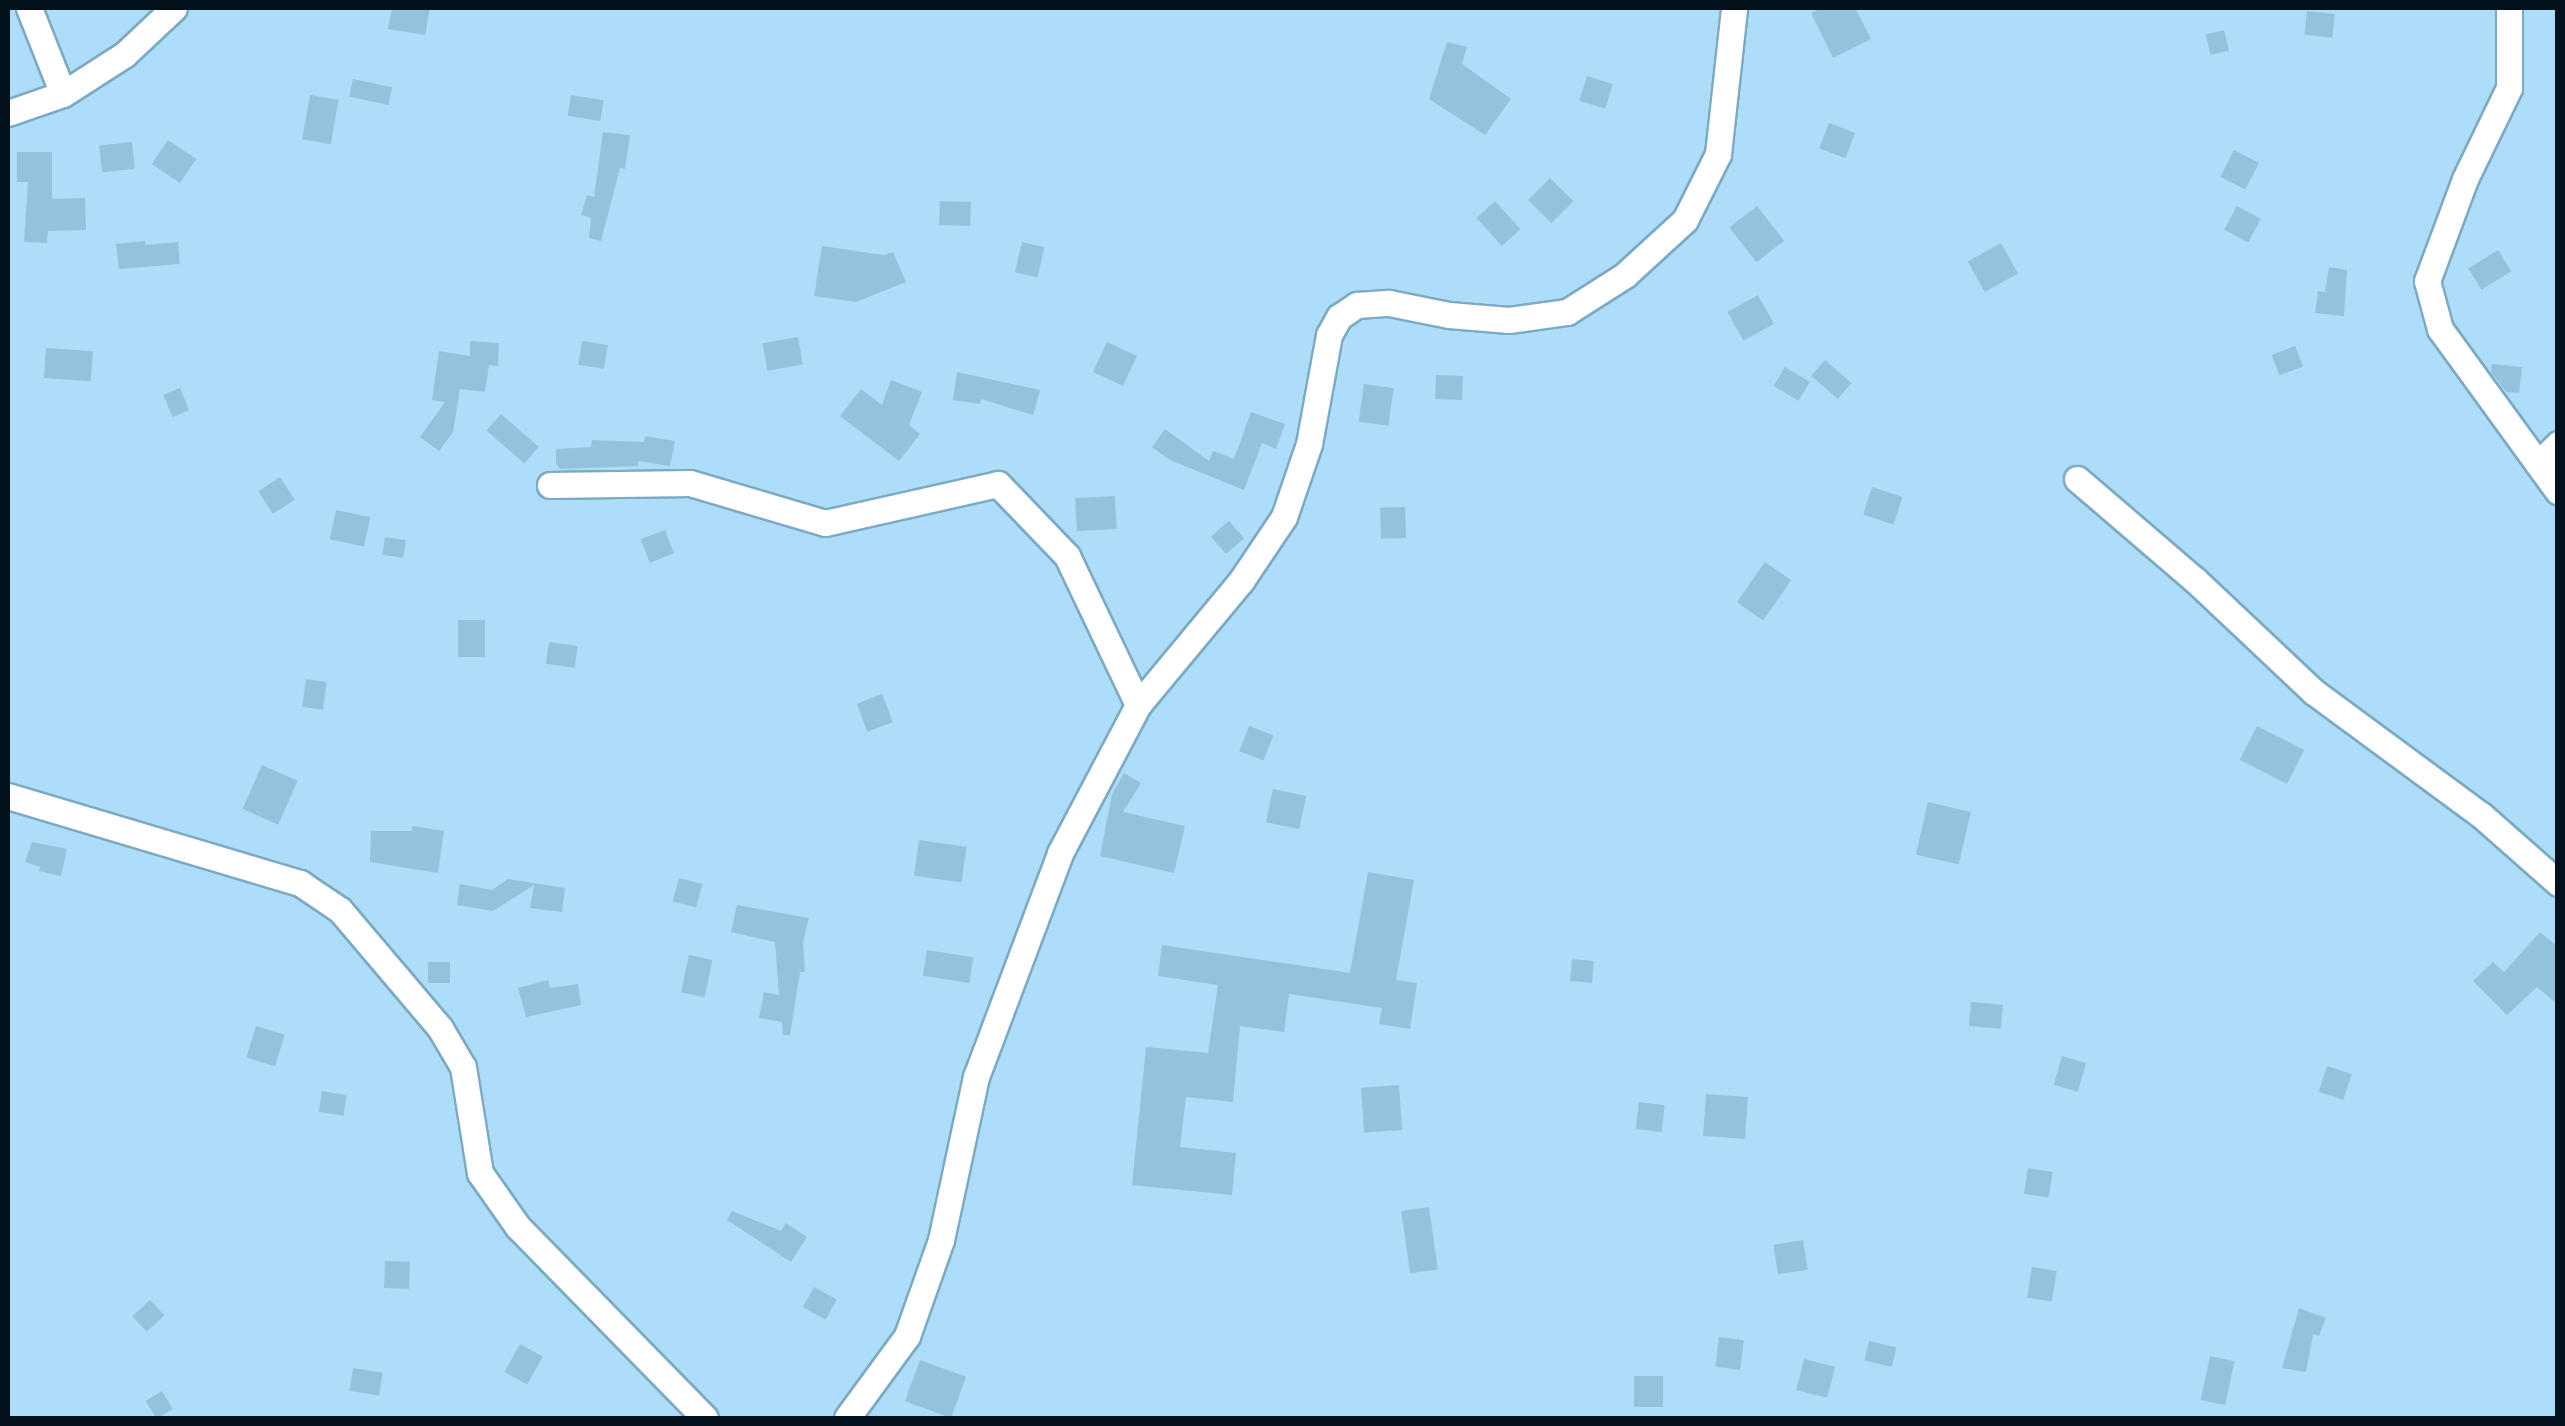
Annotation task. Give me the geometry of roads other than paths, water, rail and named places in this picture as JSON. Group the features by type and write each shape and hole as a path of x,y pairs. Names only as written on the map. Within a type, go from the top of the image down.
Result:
{"street":[{"path":"30,8 63,94"},
{"path":"8,113 63,94 125,54 174,8"},
{"path":"847,1418 907,1336 941,1240 976,1077 1060,853 1138,705 1242,581 1284,518 1309,444 1329,335 1339,318 1358,305 1389,302 1449,315 1509,320 1567,312 1625,275 1685,220 1718,154 1734,8"},
{"path":"2508,8 2509,88 2464,178 2426,281 2440,329 2558,492"},
{"path":"2538,464 2558,444"},
{"path":"2077,478 2195,580 2314,692 2481,815 2558,883"},
{"path":"550,485 690,483 825,522 998,484 1068,556 1138,705"},
{"path":"8,796 300,884 340,910 440,1028 462,1068 480,1173 518,1227 705,1418"}]}
